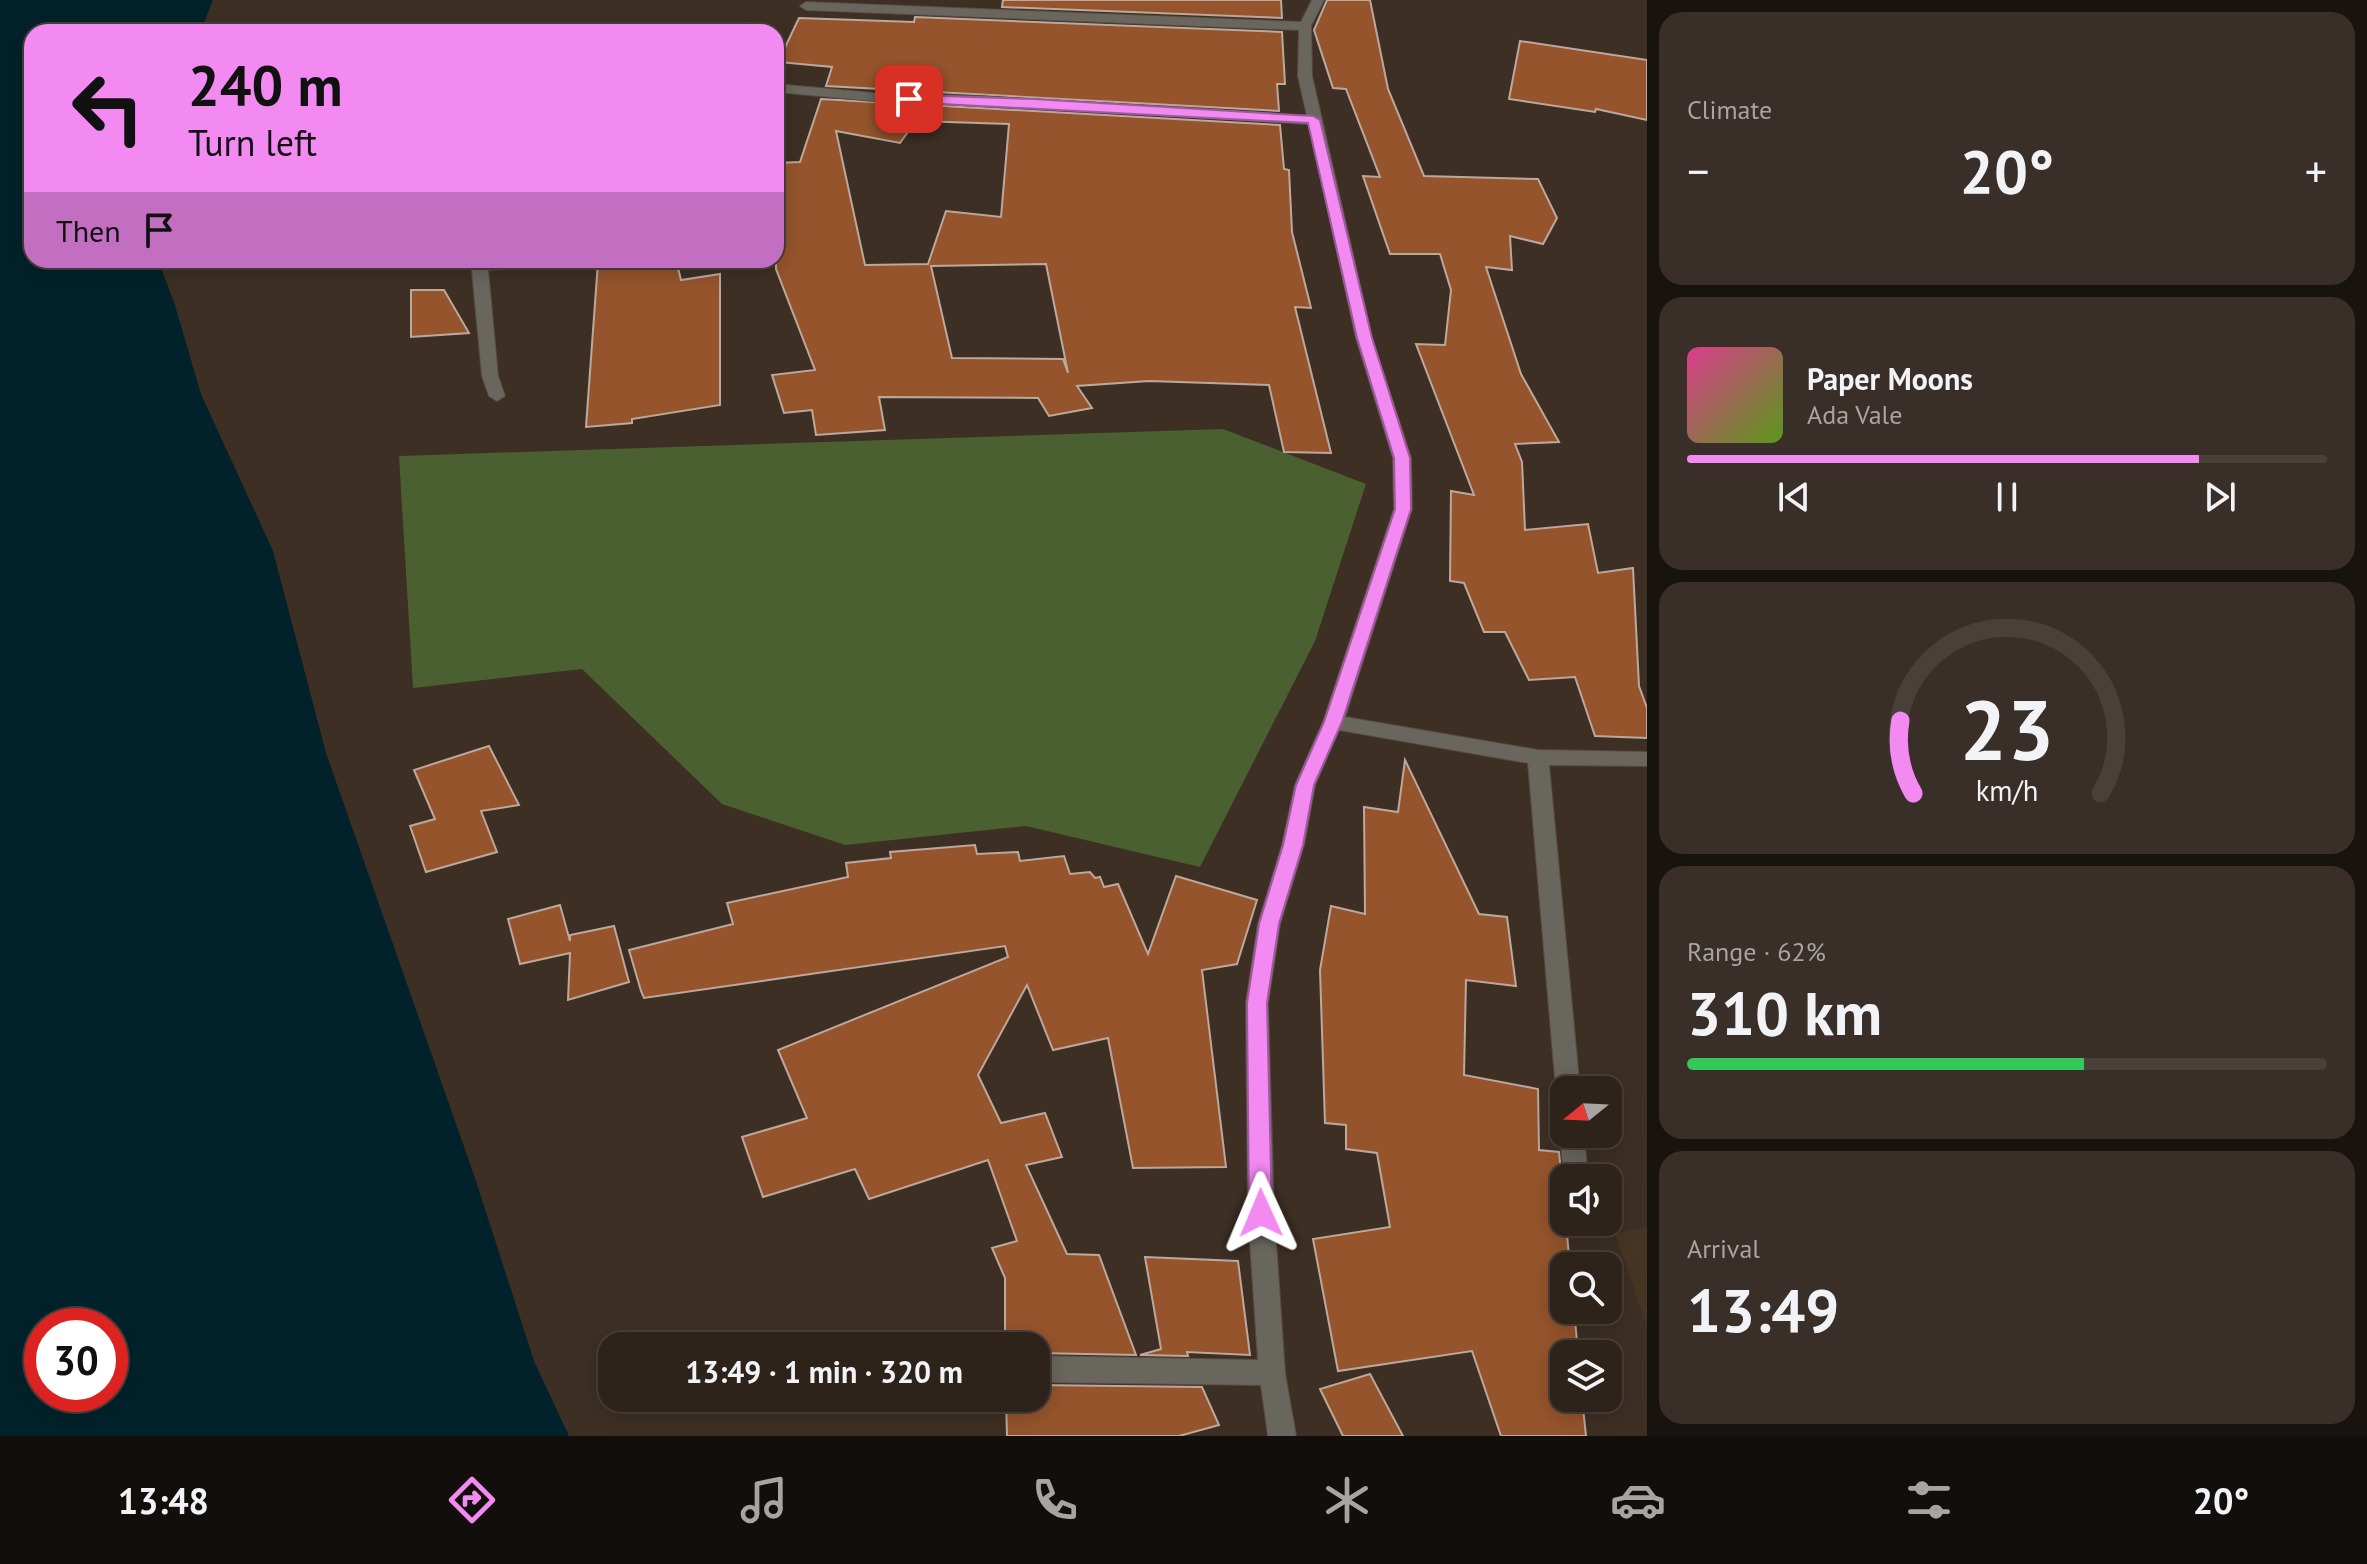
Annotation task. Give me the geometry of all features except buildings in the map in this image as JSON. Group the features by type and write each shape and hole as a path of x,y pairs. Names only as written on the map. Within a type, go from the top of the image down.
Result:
{"street":[{"path":"1282,1436 1272,1373 1261,1213 1257,1003 1269,924 1293,845 1305,785 1333,722 1403,509 1402,458 1364,338 1313,120 1304,63 1305,26 1318,0"},
{"path":"806,6 1305,26"},
{"path":"784,89 885,98 1042,103 1313,120"},
{"path":"480,268 490,376 497,396"},
{"path":"1333,722 1538,757 1647,759"},
{"path":"1538,757 1567,1076"},
{"path":"1050,1369 1272,1373"}],"shaded area":[{"path":"1647,1228 1647,1327 1616,1236 1622,1236 1622,1232"}],"green space":[{"path":"1223,429 1366,484 1315,641 1200,867 1026,826 845,845 722,804 582,669 413,688 399,456"}],"water":[{"path":"0,0 213,0 203,24 24,24 24,268 161,268 201,394 273,551 326,753 475,1178 534,1361 569,1436 0,1436"}],"route":[{"path":"909,99 978,100 1313,120 1364,338 1402,458 1403,509 1333,722 1305,785 1293,845 1269,924 1257,1003 1261,1213"}]}
